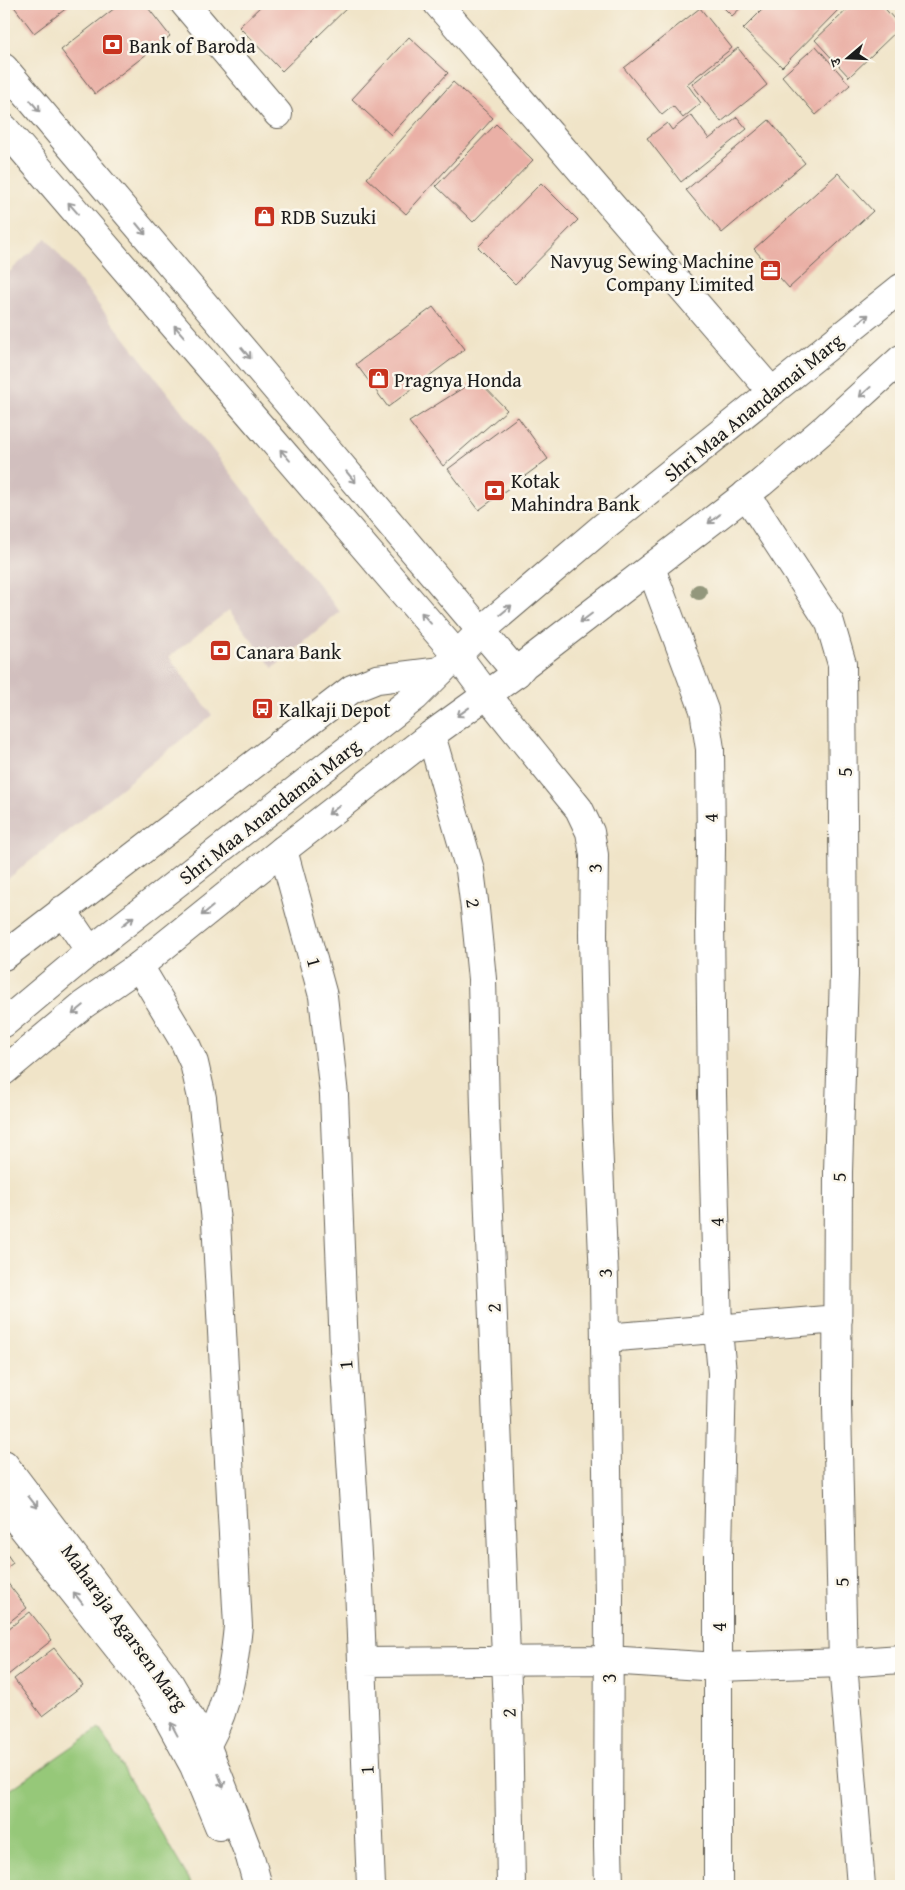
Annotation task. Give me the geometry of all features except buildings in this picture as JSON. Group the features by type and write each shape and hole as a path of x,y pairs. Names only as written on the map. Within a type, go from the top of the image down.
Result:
{"street":[{"path":"185,4 278,114"},
{"path":"438,4 772,392"},
{"path":"4,68 517,673"},
{"name":"3","path":"4,128 449,663 487,695 579,809 590,832 594,854 597,1108 604,1279 609,1886"},
{"name":"Shri Maa Anandamai Marg","path":"4,1023 90,951 415,697 482,630 602,528 901,288"},
{"name":"Shri Maa Anandamai Marg","path":"4,1071 83,1005 139,966 283,850 431,736 517,673 524,665 746,494 824,429 901,359"},
{"name":"5","path":"746,494 830,623 842,664 844,975 838,1172 837,1407 843,1663 861,1886"},
{"name":"4","path":"651,568 704,710 710,749 710,930 718,1330 722,1373 718,1667 718,1886"},
{"path":"4,956 352,689 377,679 449,663"},
{"name":"2","path":"431,736 470,870 482,979 484,1110 506,1662 511,1886"},
{"name":"1","path":"283,850 323,996 334,1095 344,1349 359,1586 371,1886"},
{"path":"62,910 90,951"},
{"path":"139,966 185,1043 194,1063 202,1098 216,1222 238,1626 234,1665 228,1696 200,1756"},
{"path":"605,1338 718,1330 838,1318"},
{"name":"Maharaja Agarsen Marg","path":"6,1473 167,1679 200,1756 250,1857 258,1886"},
{"name":"Maharaja Agarsen Marg","path":"4,1504 138,1673 164,1711 200,1756 218,1822 240,1886"},
{"path":"362,1662 608,1660 718,1667 901,1659"}],"shaded area":[{"path":"46,238 340,612 273,668 229,610 169,657 212,715 4,882 4,277"}],"green space":[{"path":"99,1728 193,1886 4,1886 4,1794"}],"place":[{"name":"Bank of Baroda","path":"113,45"},
{"name":"RDB Suzuki","path":"265,216"},
{"name":"Navyug Sewing Machine Company Limited","path":"770,271"},
{"name":"Pragnya Honda","path":"378,379"},
{"name":"Kotak Mahindra Bank","path":"495,491"},
{"name":"Canara Bank","path":"220,651"},
{"name":"Kalkaji Depot","path":"263,709"}]}
